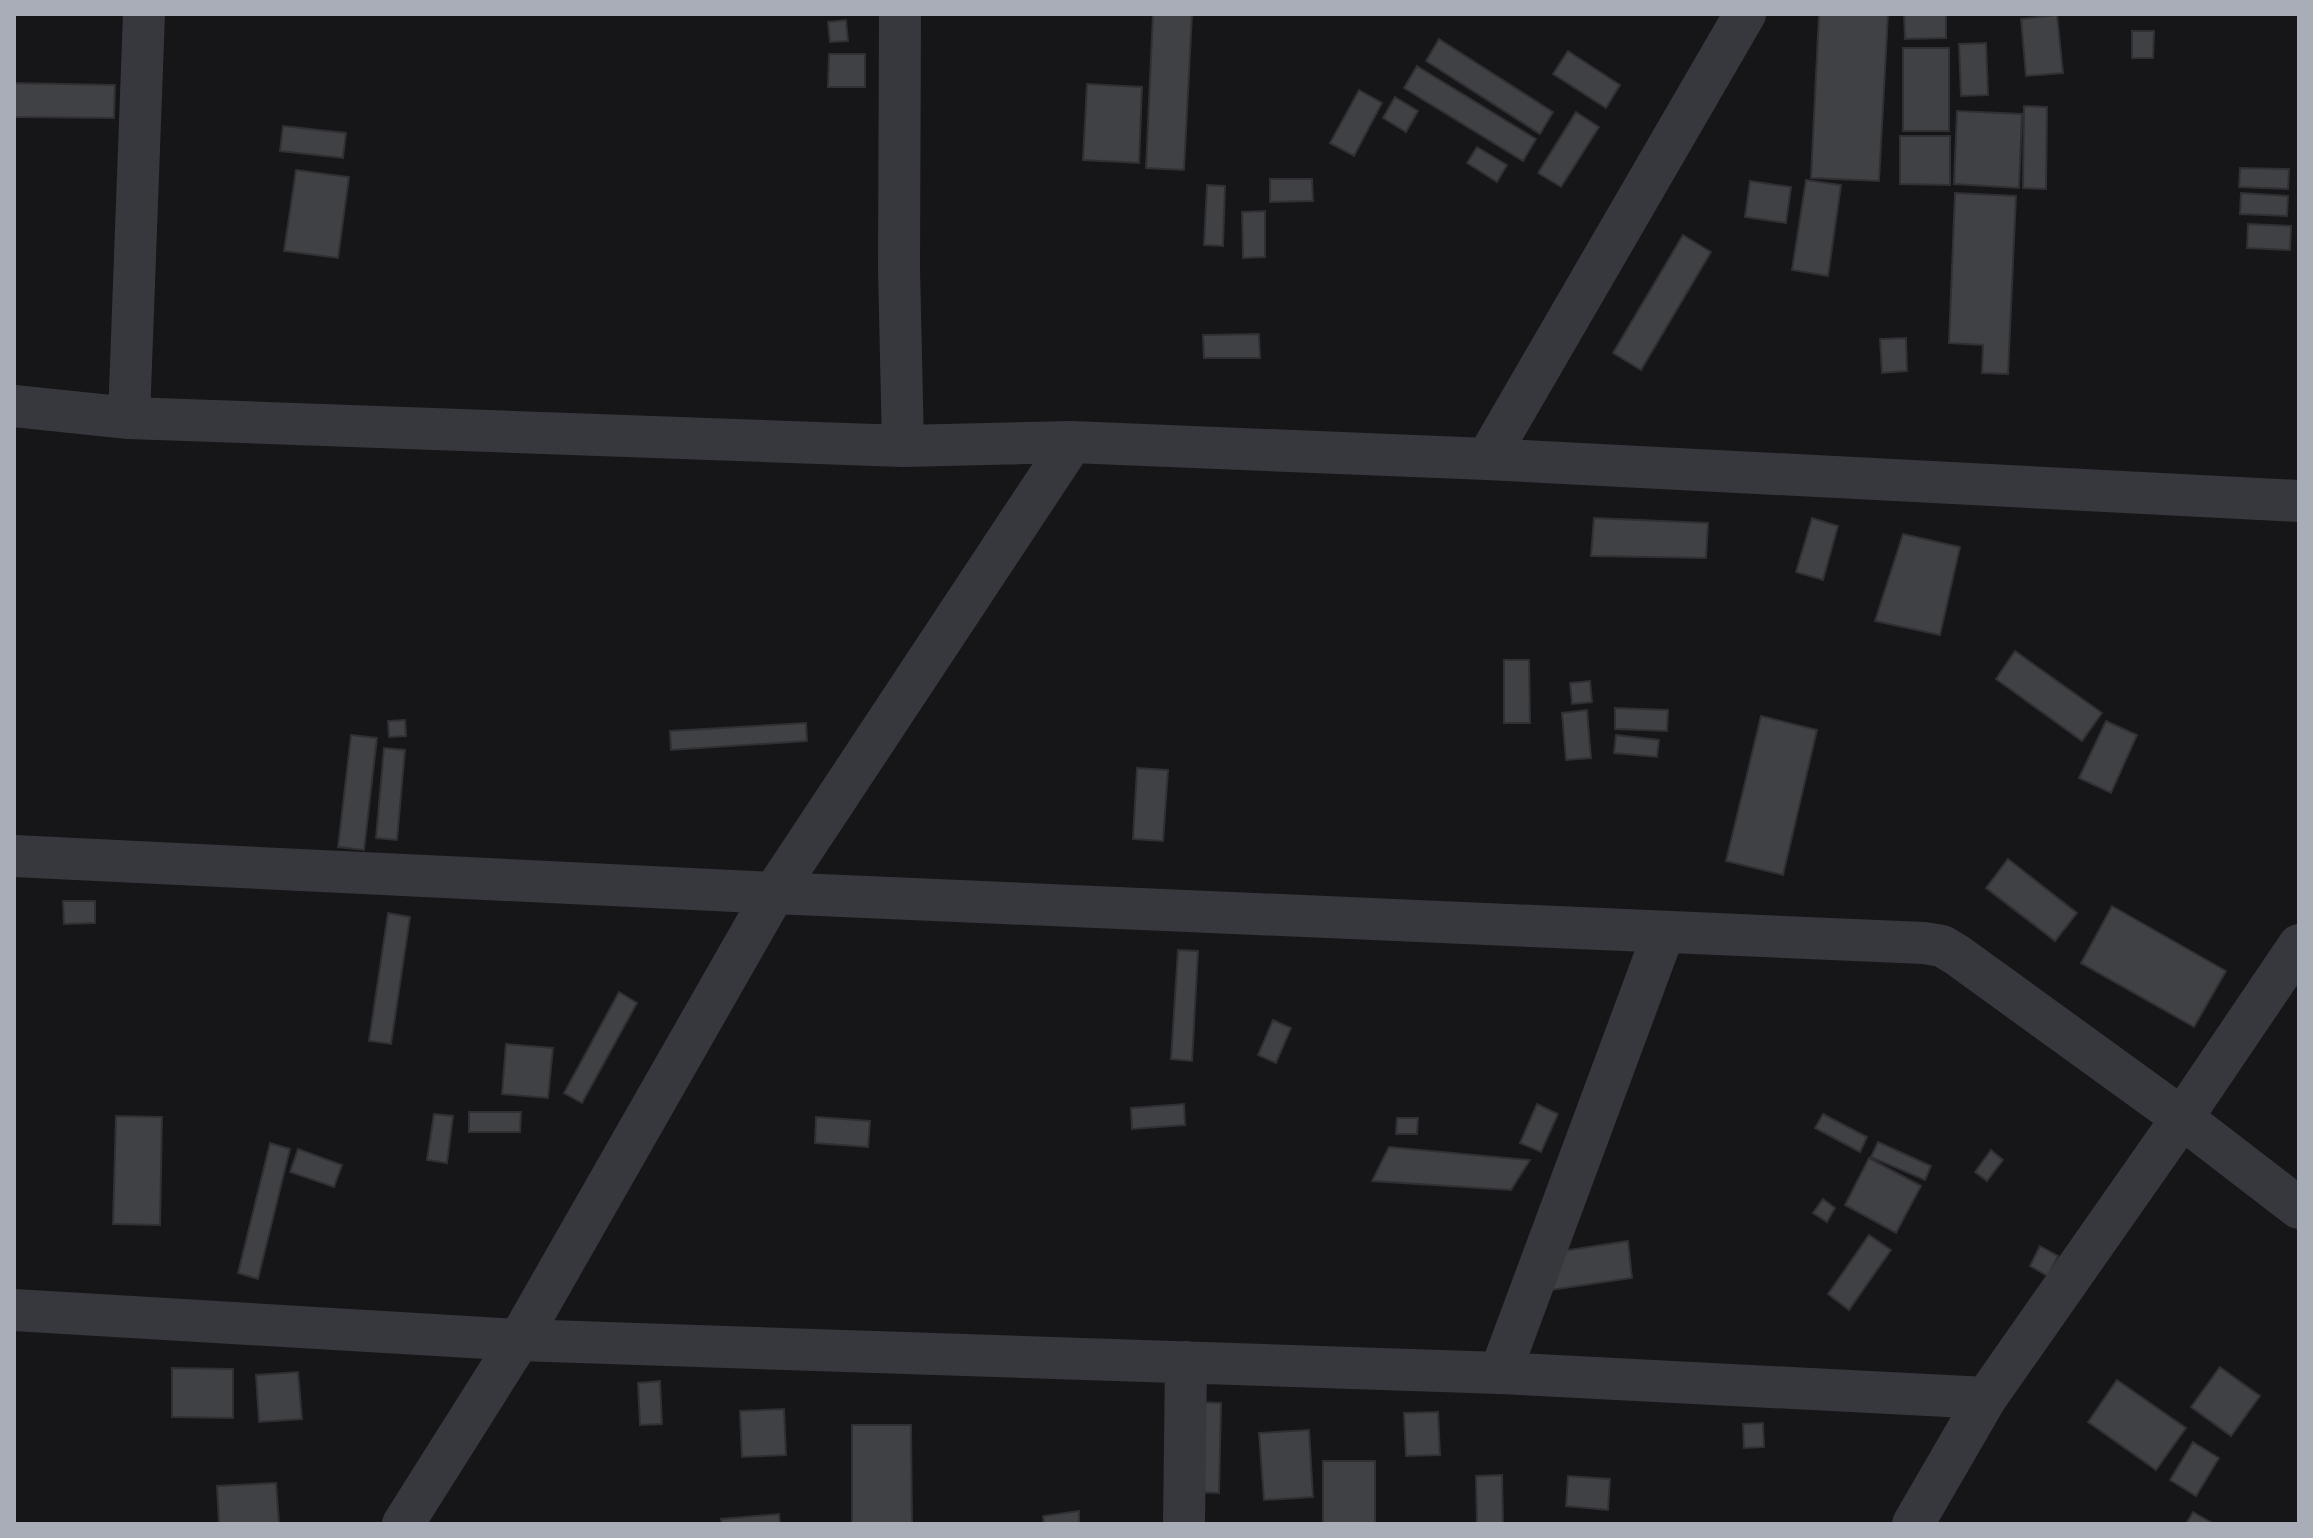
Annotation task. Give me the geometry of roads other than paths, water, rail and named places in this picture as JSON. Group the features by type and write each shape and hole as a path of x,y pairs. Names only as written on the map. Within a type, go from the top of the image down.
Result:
{"street":[{"path":"129,418 144,14"},
{"path":"900,14 899,268 903,446"},
{"path":"1487,459 1745,14"},
{"path":"14,406 129,418 903,446 1072,442 1487,459 2299,501"},
{"path":"403,1524 519,1340 774,893 1072,442"},
{"path":"14,856 1924,943 1942,946 2182,1118 2299,1208"},
{"path":"1500,1373 1664,932"},
{"path":"1913,1524 1986,1398 2299,945"},
{"path":"14,1310 519,1340 1500,1373 1986,1398"},
{"path":"1184,1524 1186,1362"}]}
